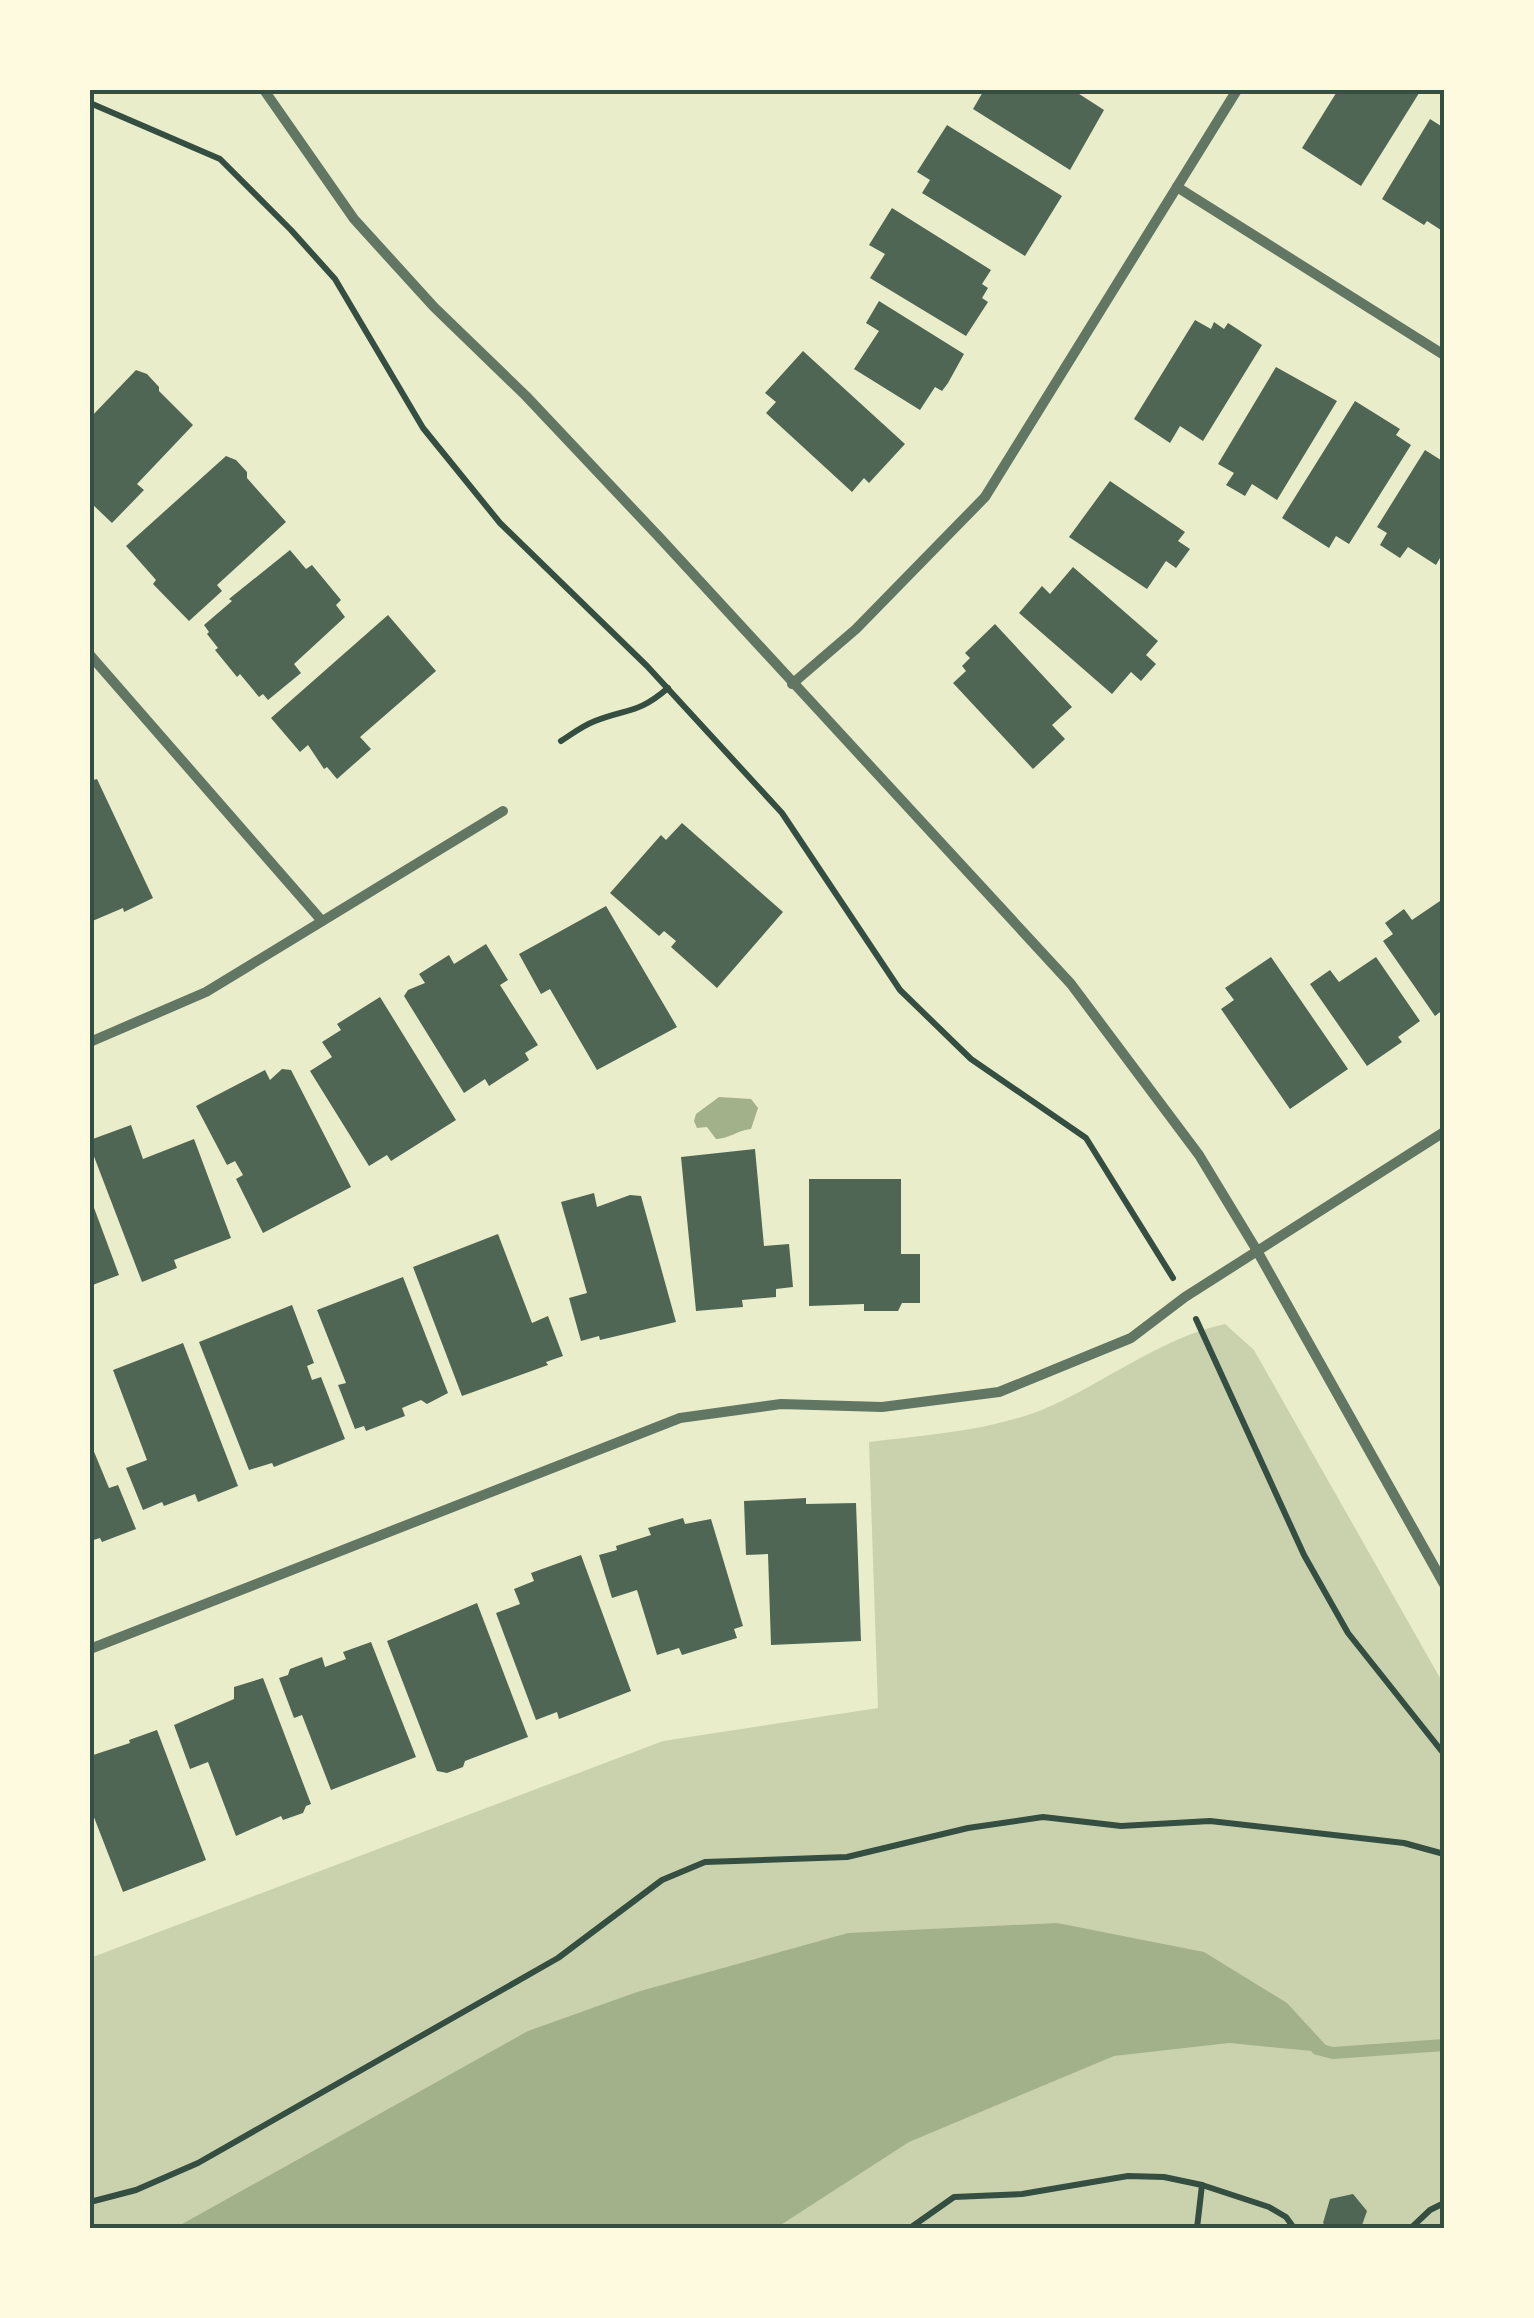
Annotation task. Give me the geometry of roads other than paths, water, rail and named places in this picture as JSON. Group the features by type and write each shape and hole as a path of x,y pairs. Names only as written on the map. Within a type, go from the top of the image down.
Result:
{"street":[{"path":"264,90 354,219 434,307 526,396 1071,984 1199,1154 1444,1584"},
{"path":"792,684 856,629 985,497 1237,90"},
{"path":"1177,188 1444,355"},
{"path":"90,655 322,920"},
{"path":"90,1042 206,992 502,811"},
{"path":"90,1649 680,1418 781,1404 882,1406 999,1392 1131,1338 1185,1296 1444,1132"}],"waterway":[{"path":"1317,2049 1333,2053 1444,2045"}]}
